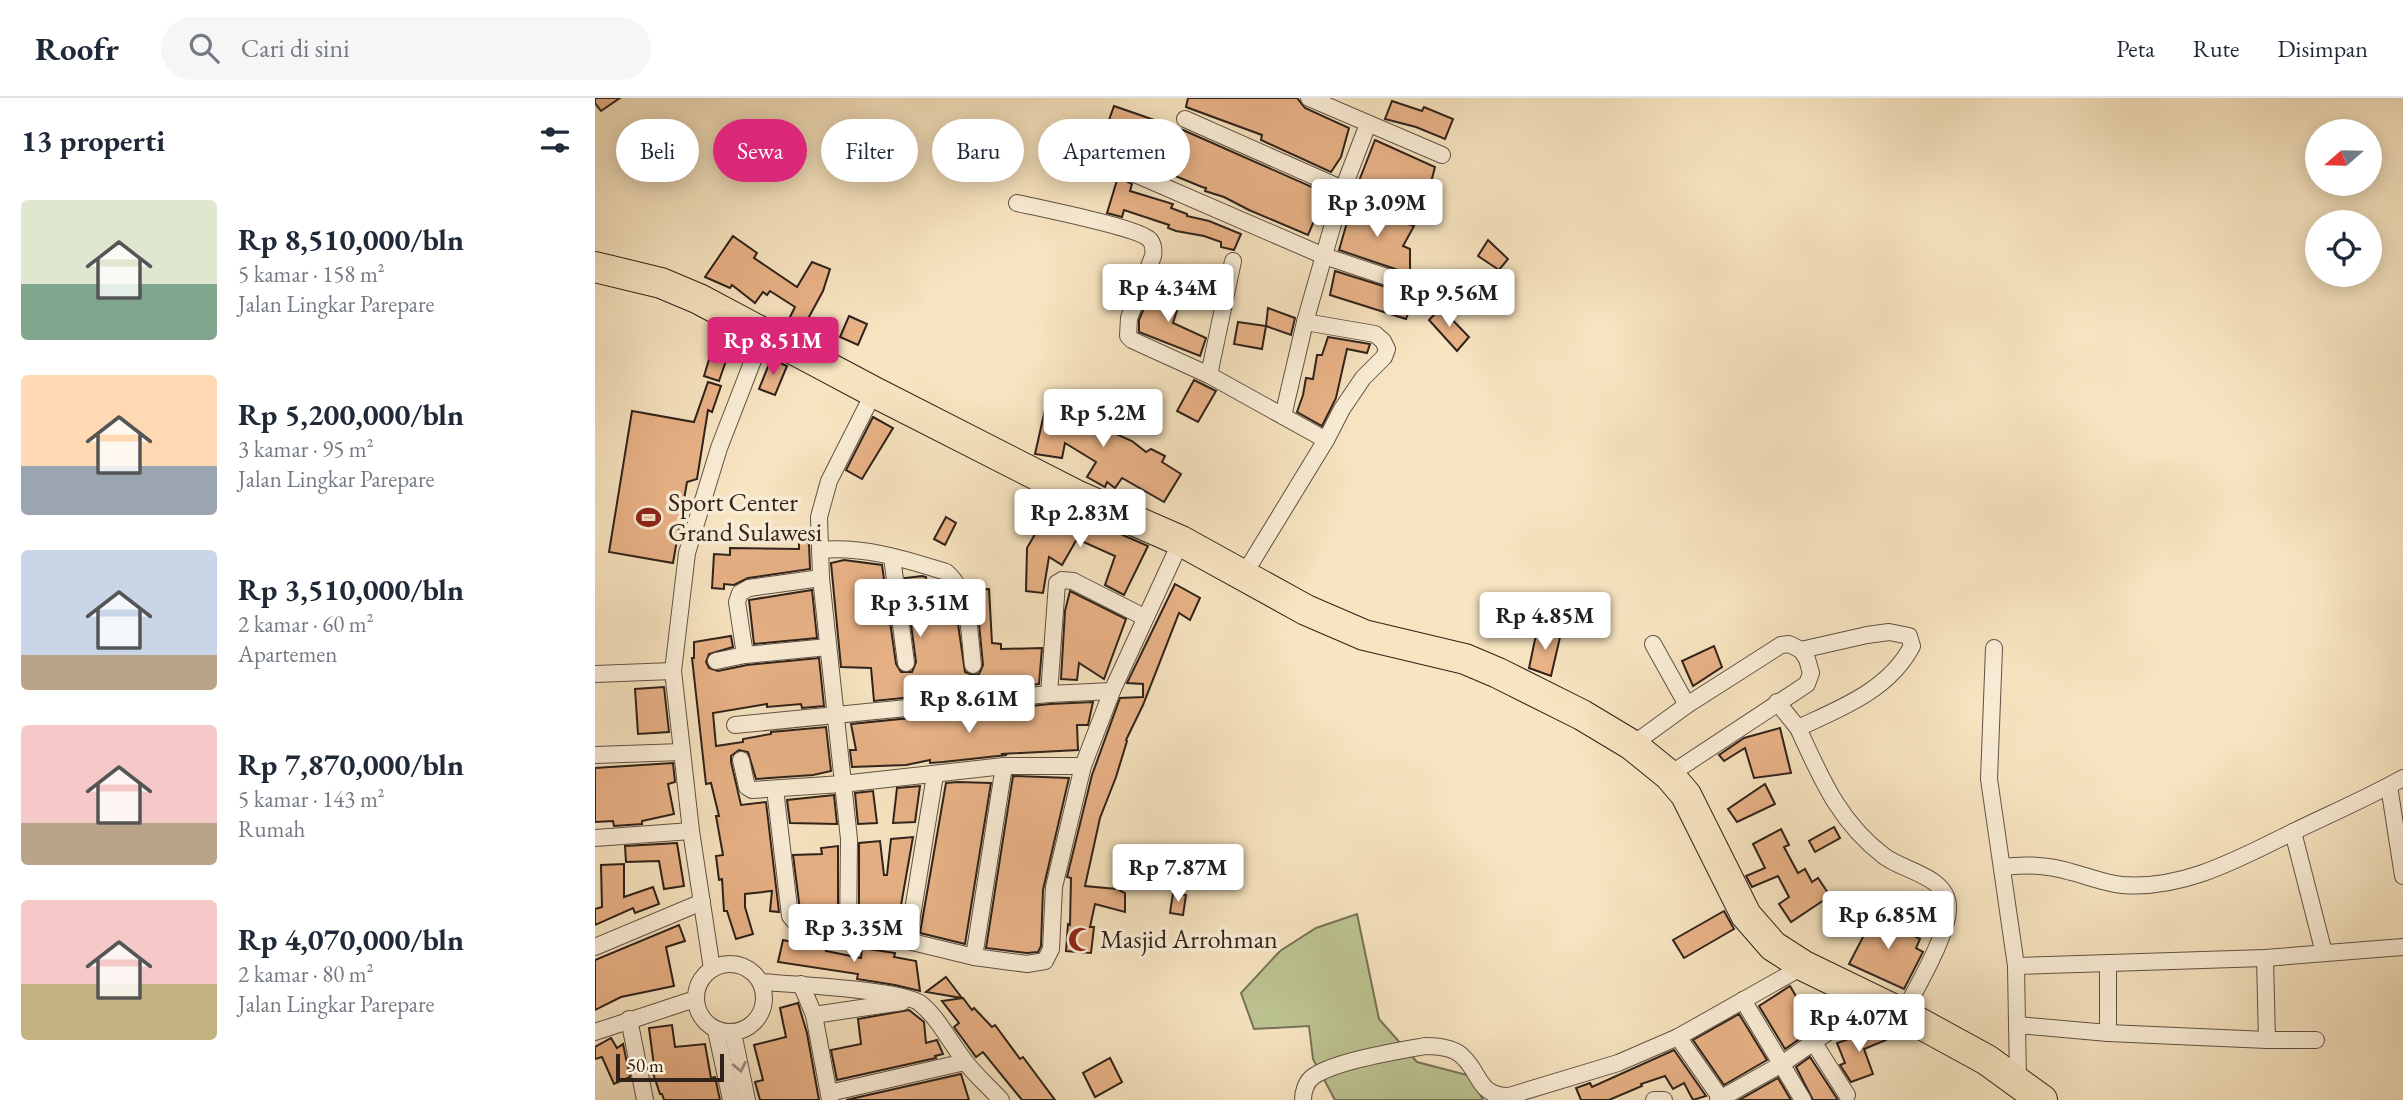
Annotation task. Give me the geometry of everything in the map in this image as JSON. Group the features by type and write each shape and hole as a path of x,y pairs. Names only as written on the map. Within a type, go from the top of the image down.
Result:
{"highway":[{"path":"595,267 661,283 699,299 1077,496 1181,541 1307,610 1364,635 1465,659 1582,715 1632,745 1669,775 1691,804 1746,915 1773,946 1804,966 1903,1014 1987,1060 2042,1100"}],"street":[{"path":"1309,98 1442,155"},
{"path":"1190,121 1343,189 1417,216"},
{"path":"1283,416 1305,322 1343,189 1368,124"},
{"path":"1153,182 1324,256 1411,285"},
{"path":"1017,202 1142,234 1150,240 1154,247 1153,256 1129,318 1128,336 1141,345 1209,375 1326,440"},
{"path":"1209,375 1233,261"},
{"path":"1243,576 1342,409 1363,378 1384,357 1387,349 1375,334 1305,322"},
{"path":"712,969 691,831 673,671 687,552 719,449 765,332"},
{"path":"848,935 849,839 821,578 818,517 829,481 874,392"},
{"path":"775,789 790,916 803,931 908,942 974,957 1039,964 1048,958 1051,948 1054,887 1083,766 1144,617 1181,541"},
{"path":"820,550 863,549 946,572 956,580 961,590 973,665"},
{"path":"892,557 906,663"},
{"path":"745,655 737,602 740,593 749,588 821,578"},
{"path":"1048,694 1057,583 1062,580 1073,581 1144,617"},
{"path":"1798,728 1859,698 1884,681 1906,657 1912,646 1909,636 1889,632 1801,650"},
{"path":"1653,644 1687,705"},
{"path":"1632,745 1687,705 1781,645 1789,644 1801,650 1809,665 1810,678 1800,688 1669,775"},
{"path":"716,661 828,646"},
{"path":"1994,648 1989,779 2016,966 2018,1081"},
{"path":"595,674 673,671"},
{"path":"735,725 1048,694 1112,691"},
{"path":"1777,702 1798,728 1830,797 1843,816 1886,859 1937,884 1945,895 1949,905 1948,917 1903,1014"},
{"path":"595,755 682,752"},
{"path":"741,760 749,790 842,784 1004,766 1083,766"},
{"path":"974,957 1004,766"},
{"path":"908,942 935,775"},
{"path":"2002,867 2020,864 2047,866 2122,885 2162,883 2212,870 2396,782 2403,876"},
{"path":"595,838 691,831"},
{"path":"2293,832 2323,953"},
{"path":"595,947 702,902"},
{"path":"2016,966 2265,958 2403,947"},
{"path":"2265,958 2267,1040"},
{"path":"722,964 733,964 754,973 761,982 764,1005 753,1024 744,1030 725,1032 701,1018 695,999 697,987 712,969 722,964"},
{"path":"2108,964 2108,1033"},
{"path":"1303,1100 1308,1082 1314,1076 1335,1067 1425,1046 1439,1046 1462,1055 1485,1088 1493,1094 1509,1096 1618,1063 1678,1037 1804,966"},
{"path":"761,982 801,984 915,1000 943,1029 965,1062 1001,1100"},
{"path":"801,984 814,1014 829,1097 965,1062"},
{"path":"595,1032 695,999"},
{"path":"814,1014 915,1000"},
{"path":"1743,1000 1803,1100"},
{"path":"1678,1037 1720,1099 1782,1064 1873,1000"},
{"path":"629,1019 645,1100"},
{"path":"2018,1025 2108,1033 2316,1040"},
{"path":"725,1032 731,1100"},
{"path":"725,1032 747,1100"},
{"path":"1814,1043 1847,1095"},
{"path":"1654,1100 1664,1100"}],"green space":[{"path":"1357,914 1379,1019 1417,1062 1471,1076 1483,1100 1335,1100 1313,1059 1309,1026 1254,1029 1241,993 1280,951 1316,928"}],"building":[{"path":"595,98 620,98 601,111"},
{"path":"1188,98 1297,98 1305,108 1349,128 1341,157 1331,172 1261,140 1262,135 1186,107"},
{"path":"1392,101 1422,111 1424,107 1453,119 1445,139 1416,127 1385,119"},
{"path":"1114,106 1151,119 1109,119"},
{"path":"1190,133 1330,195 1324,216 1317,214 1308,235 1205,191 1206,188 1190,182"},
{"path":"1375,140 1435,167 1424,209 1359,181"},
{"path":"1116,182 1128,182 1132,184 1130,191 1173,204 1171,208 1187,216 1209,221 1241,234 1234,250 1221,247 1221,242 1176,231 1168,228 1169,225 1124,210 1122,217 1107,213"},
{"path":"1352,205 1414,226 1403,246 1410,249 1410,274 1339,250"},
{"path":"733,236 757,253 754,258 797,287 812,262 830,269 823,291 803,328 788,321 795,307 770,291 767,295 763,292 755,303 732,285 730,288 705,277"},
{"path":"1488,240 1508,259 1499,270 1478,256"},
{"path":"1335,271 1415,296 1406,319 1330,295"},
{"path":"1151,291 1180,301 1173,323 1206,338 1200,356 1139,332 1139,320"},
{"path":"1268,308 1295,318 1291,335 1266,326"},
{"path":"1441,308 1469,337 1457,351 1429,320"},
{"path":"849,316 867,324 858,345 840,337"},
{"path":"1238,322 1266,326 1262,349 1234,344"},
{"path":"1328,337 1370,344 1367,353 1347,349 1336,398 1322,426 1297,412 1306,378 1313,379 1317,355 1322,355"},
{"path":"711,353 727,358 719,381 704,376"},
{"path":"771,359 787,366 775,395 759,389"},
{"path":"1194,380 1216,391 1198,422 1177,411"},
{"name":"Sport Center Grand Sulawesi","path":"708,382 721,386 712,412 708,410 697,479 687,482 673,563 609,552 632,411 694,422"},
{"path":"1049,392 1075,398 1073,406 1110,427 1109,431 1132,441 1146,452 1151,449 1165,456 1162,462 1181,474 1164,502 1122,478 1115,488 1107,482 1105,487 1087,477 1096,462 1065,443 1062,458 1035,454"},
{"path":"873,417 893,428 862,479 846,470"},
{"path":"1053,503 1089,524 1091,521 1148,546 1124,595 1105,585 1115,556 1077,539 1062,565 1049,557 1043,593 1026,591 1027,548"},
{"path":"946,517 956,523 945,545 934,539"},
{"path":"799,542 809,543 810,569 748,578 734,585 724,584 724,589 712,588 714,554 730,555 730,548 799,549"},
{"path":"844,560 882,565 896,664 901,672 912,672 916,662 905,578 922,576 926,577 927,591 946,588 951,596 965,672 979,674 983,665 978,613 971,590 989,589 992,643 1001,644 1001,649 1042,648 1039,684 874,701 871,668 841,667 831,563"},
{"path":"1175,584 1200,598 1190,620 1179,613 1143,705 1126,740 1116,777 1100,818 1085,886 1117,889 1125,893 1125,912 1095,904 1090,927 1094,927 1091,953 1066,951 1068,924 1070,925 1071,878 1067,877 1092,775 1120,698 1143,697 1143,684 1127,683"},
{"path":"812,590 817,638 754,644 749,600"},
{"path":"1070,591 1126,619 1104,679 1079,663 1077,680 1061,679 1065,611"},
{"path":"1571,606 1596,606 1589,635 1569,634"},
{"path":"1537,630 1561,633 1551,676 1529,668"},
{"path":"731,636 733,647 709,654 706,662 709,668 718,671 747,665 819,658 824,706 802,708 801,704 767,707 767,704 713,713 716,746 743,742 743,739 771,732 826,727 831,771 756,779 748,752 739,750 731,756 741,805 766,802 779,912 770,911 772,891 745,894 745,907 753,934 736,939 727,911 724,911 722,879 719,880 716,856 723,855 716,816 719,816 711,783 706,784 692,658 694,642"},
{"path":"1714,646 1722,667 1693,686 1682,661"},
{"path":"664,687 669,732 638,734 635,689"},
{"path":"1093,702 1088,725 1077,725 1078,750 852,767 850,750 856,750 851,724"},
{"path":"1780,728 1791,773 1754,778 1745,748 1724,761 1719,755 1744,738"},
{"path":"673,763 675,782 668,784 674,814 642,821 642,824 614,826 613,821 595,822 595,768"},
{"path":"1013,776 1069,778 1043,890 1041,946 1038,952 986,948"},
{"path":"946,783 991,783 965,944 920,933"},
{"path":"1765,784 1775,804 1737,822 1728,809"},
{"path":"920,786 915,822 893,823 897,788"},
{"path":"873,791 877,823 858,824 855,793"},
{"path":"834,795 837,824 790,823 787,800"},
{"path":"1834,827 1840,838 1815,852 1809,841"},
{"path":"1781,829 1789,845 1784,847 1798,873 1805,869 1812,882 1818,878 1830,896 1791,922 1779,904 1789,897 1778,876 1752,887 1746,876 1765,868 1753,844"},
{"path":"913,837 897,928 859,926 859,843 880,841 884,875 887,875 891,839"},
{"path":"677,843 684,886 664,889 659,861 626,862 625,846"},
{"path":"838,846 838,924 821,922 821,913 800,910 793,855 822,854 821,848"},
{"path":"624,864 624,897 653,887 659,904 635,913 633,908 595,925 595,909 602,907 601,865"},
{"path":"1173,893 1186,895 1183,915 1170,913"},
{"path":"1878,908 1899,919 1895,926 1920,939 1916,948 1923,952 1904,989 1849,964"},
{"path":"1724,911 1734,929 1684,958 1673,940"},
{"path":"679,925 685,941 666,947 674,986 621,997 595,1010 595,960"},
{"path":"783,940 806,945 806,942 827,944 826,951 861,958 862,948 895,953 894,957 916,961 920,991 857,979 858,974 778,962"},
{"path":"946,977 962,998 926,992"},
{"path":"1790,986 1808,1017 1833,1000 1843,1009 1785,1049 1759,1006"},
{"path":"963,998 972,1010 974,1008 992,1027 995,1025 1055,1100 1022,1100 983,1052 976,1057 954,1027 959,1023 942,1001"},
{"path":"798,1003 807,1033 819,1100 760,1100 755,1082 763,1080 754,1045 786,1037 780,1008"},
{"path":"909,1010 924,1022 926,1043 937,1040 943,1054 935,1056 936,1058 837,1080 831,1050 861,1044 858,1019"},
{"path":"1739,1014 1767,1060 1724,1085 1693,1040"},
{"path":"672,1025 675,1047 705,1044 711,1078 715,1077 720,1100 664,1100 660,1094 653,1073 649,1028"},
{"path":"1881,1028 1886,1040 1864,1049 1873,1074 1851,1082 1840,1065 1845,1063 1837,1043"},
{"path":"611,1038 617,1048 623,1044 630,1077 614,1084 602,1057 595,1059 595,1047"},
{"path":"1674,1050 1706,1096 1693,1100 1684,1083 1673,1089 1665,1076 1641,1084 1642,1086 1609,1100 1581,1100 1576,1088 1590,1083 1592,1087"},
{"path":"1810,1057 1838,1100 1813,1100 1796,1067"},
{"path":"1110,1058 1122,1082 1095,1097 1083,1073"},
{"path":"961,1074 969,1100 846,1100"},
{"path":"1778,1078 1791,1100 1739,1100"}],"place":[{"name":"Sport Center Grand Sulawesi","path":"648,517"},
{"name":"Masjid Arrohman","path":"1080,939"}]}
